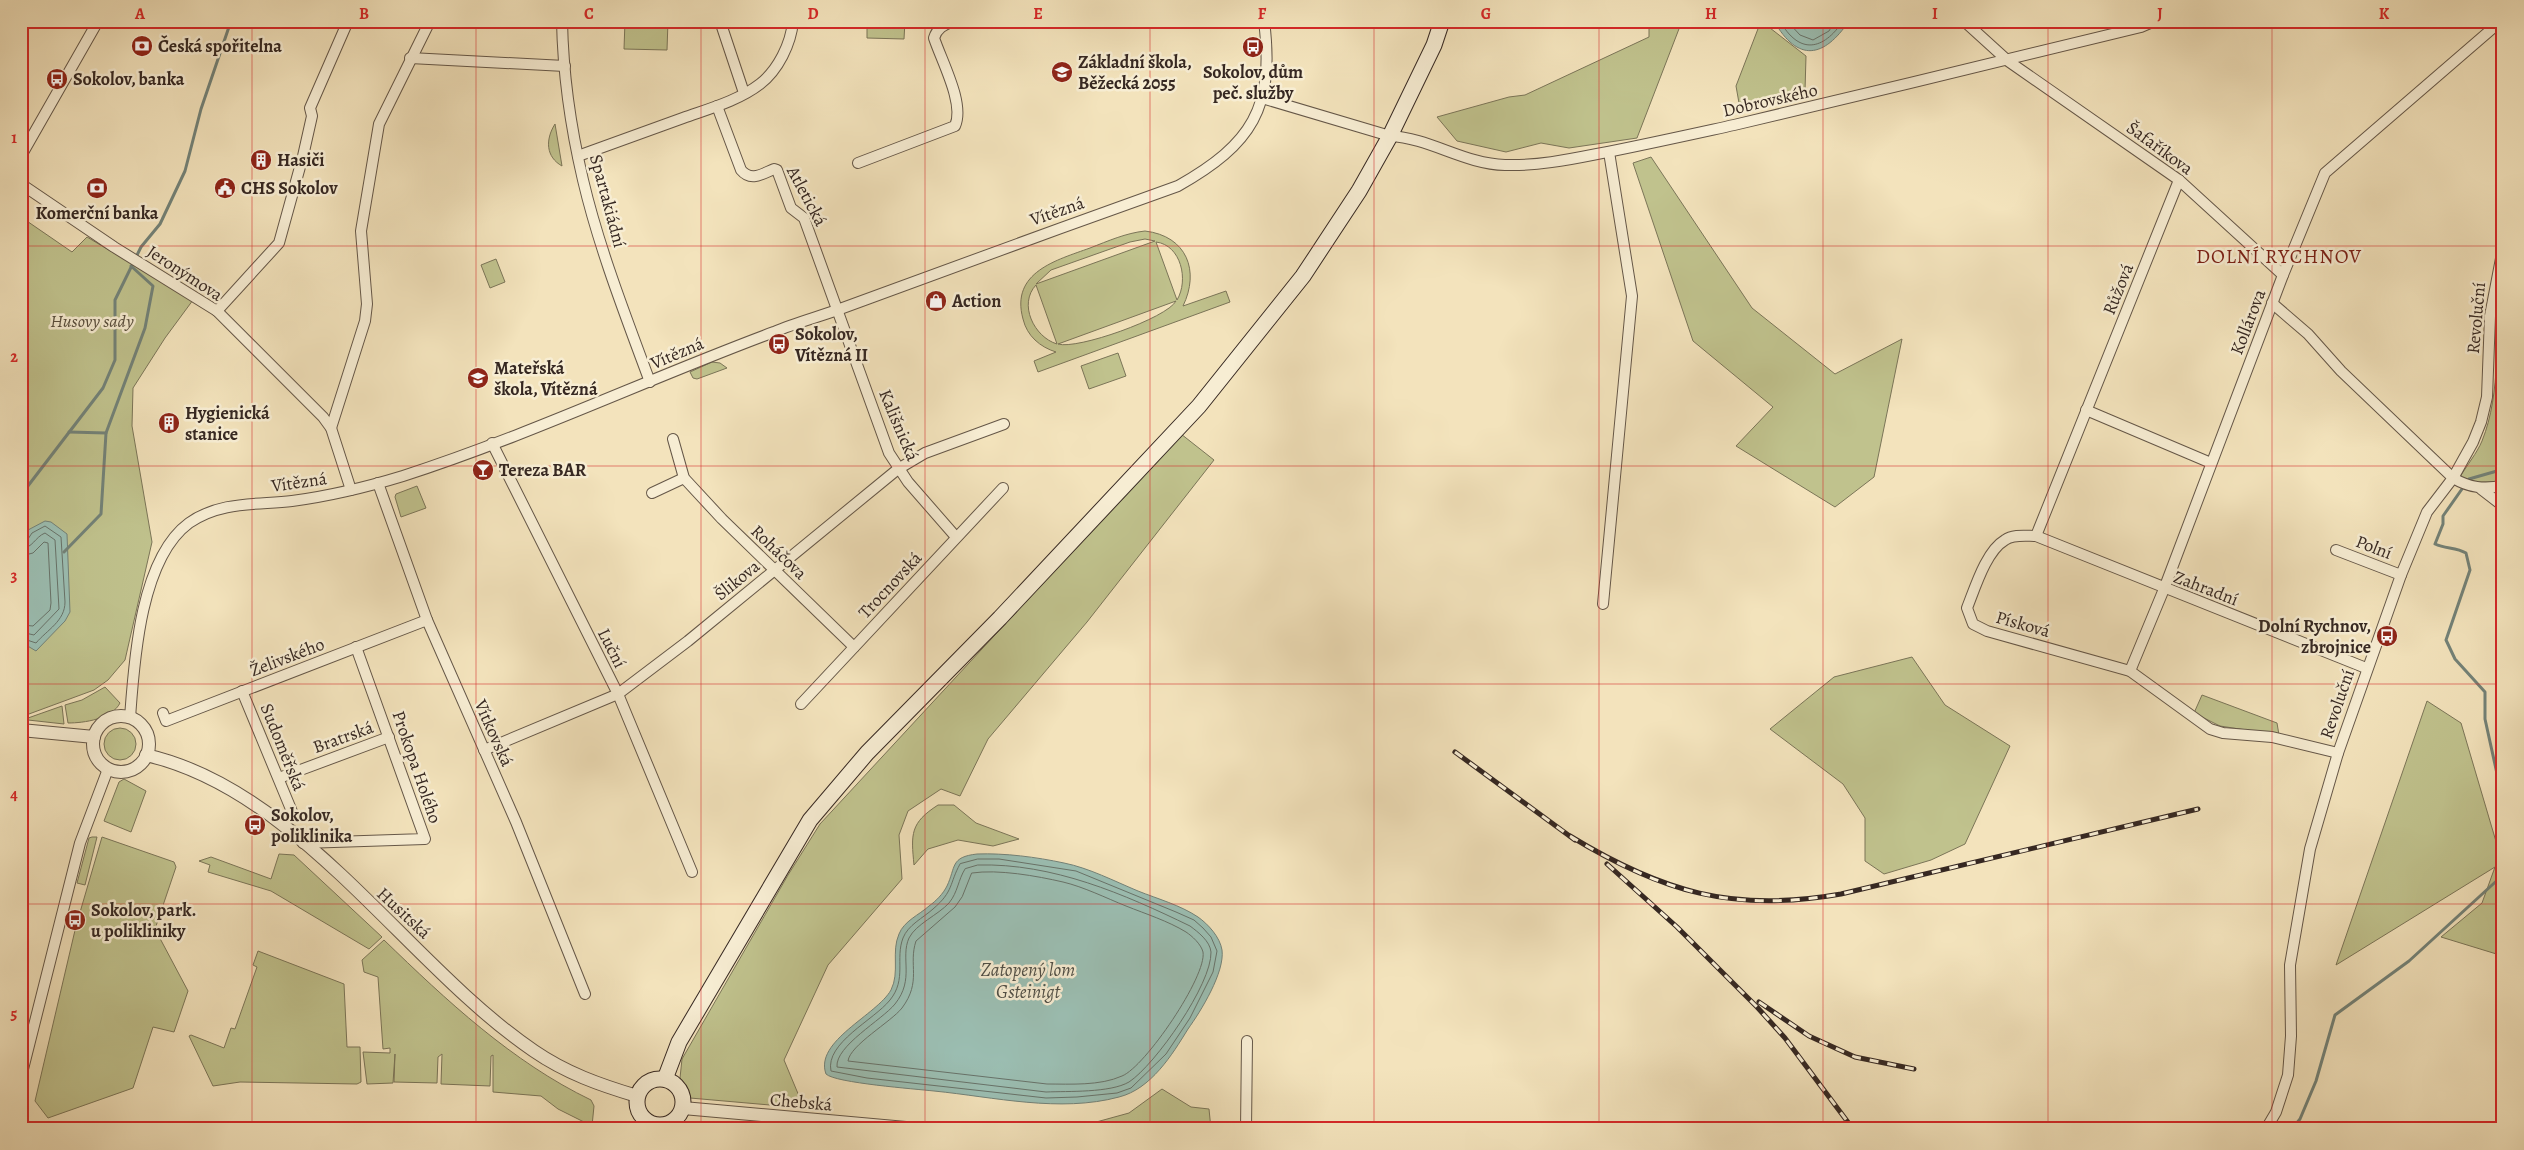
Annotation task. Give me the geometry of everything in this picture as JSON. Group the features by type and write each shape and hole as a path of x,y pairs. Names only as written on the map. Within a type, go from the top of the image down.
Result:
{"main road":[{"path":"666,1079 678,1042 810,820 868,753 1000,618 1199,406 1303,276 1359,191 1390,136 1434,45 1442,21"},
{"path":"666,1079 680,1090 684,1102 683,1108 671,1122 659,1125 643,1125 639,1112 638,1096 648,1082 666,1079"}],"street":[{"path":"21,156 98,21"},
{"path":"217,311 278,243 303,156 312,116 310,108 348,21"},
{"path":"332,428 365,321 367,304 362,231 379,124 410,58 430,21"},
{"name":"Spartakiádní","path":"562,21 565,66 583,180 613,279 650,382"},
{"path":"720,21 744,94"},
{"path":"578,156 717,106 744,94 760,84 772,71 786,48 793,21"},
{"path":"858,163 955,126 960,117 958,105 934,38 936,31 953,21"},
{"name":"Vítězná","path":"130,718 133,679 146,600 162,557 182,529 209,512 230,506 292,501 378,483 584,410 776,331 1178,186 1207,170 1234,147 1250,123 1262,98 1266,60 1264,21"},
{"name":"Šafaříkova","path":"1964,21 2008,61 2179,180 2283,275"},
{"name":"Dobrovského","path":"1262,98 1390,136 1411,137 1445,152 1476,161 1505,165 1557,162 1610,152 2008,61 2141,27 2155,21"},
{"name":"Kollárova","path":"2164,589 2272,303 2325,173 2502,21"},
{"path":"410,58 565,66"},
{"name":"Atletická","path":"717,106 724,130 741,170 745,174 756,177 774,168 777,170 791,208 804,218 836,310"},
{"path":"1603,604 1632,296 1610,152"},
{"name":"Růžová","path":"2036,536 2179,180"},
{"name":"Jeronýmova","path":"21,184 114,247 217,311 332,428 351,490"},
{"name":"Revoluční","path":"2266,1129 2276,1112 2288,1075 2291,1036 2290,965 2310,849 2338,753 2366,668 2401,575 2427,512 2460,482 2473,442 2487,397 2490,316 2503,248"},
{"path":"2272,303 2308,334 2341,371 2460,482 2481,489 2503,506"},
{"name":"Kališnická","path":"836,310 847,333 889,453 898,469 956,537"},
{"path":"2086,410 2212,462"},
{"name":"Šlikova","path":"484,750 618,694 688,641 898,469 925,453 1004,424"},
{"name":"Roháčova","path":"673,439 684,478 722,519 854,647"},
{"name":"Luční","path":"492,443 618,694 692,872"},
{"path":"652,493 684,478"},
{"name":"Vítkovská","path":"378,483 427,620 516,822 585,994"},
{"path":"2481,489 2503,486"},
{"name":"Trocnovská","path":"801,704 1003,488"},
{"name":"Písková","path":"2036,536 2014,536 2005,540 1997,547 1985,565 1967,608 1973,624 1987,631 2130,671 2210,729 2232,734 2272,737 2338,753"},
{"name":"Zahradní","path":"2036,536 2164,589 2366,668"},
{"name":"Polní","path":"2336,550 2401,575"},
{"path":"2130,671 2164,589"},
{"name":"Želivského","path":"163,713 166,721 427,620"},
{"name":"Prokopa Holého","path":"303,843 425,839 356,647"},
{"name":"Sudoměřská","path":"242,691 293,814"},
{"path":"120,716 130,718 142,725 146,733 149,746 146,755 139,765 128,771 120,772 108,769 95,756 94,737 98,727 109,718 120,716"},
{"path":"21,730 94,737"},
{"name":"Bratrská","path":"279,778 389,738"},
{"name":"Husitská","path":"146,755 174,762 203,773 270,816 303,843 440,971 518,1040 553,1063 582,1078 638,1096"},
{"path":"21,1078 80,843 108,769"},
{"path":"1246,1129 1247,1041"},
{"name":"Chebská","path":"683,1108 916,1129"}],"green space":[{"path":"625,21 668,21 667,50 624,49"},
{"path":"885,21 905,21 904,39 867,38 867,27 885,28"},
{"path":"1644,21 1682,21 1637,138 1569,148 1541,143 1506,152 1457,141 1437,117 1509,97 1525,95 1649,37 1649,28"},
{"path":"1761,21 1806,56 1805,91 1739,103 1736,86"},
{"path":"555,124 562,166 553,158 549,148 550,136"},
{"path":"1651,157 1752,308 1835,374 1902,339 1874,477 1835,507 1736,446 1773,407 1693,341 1633,163"},
{"name":"Husovy sady","path":"21,217 72,252 87,237 193,300 165,338 133,388 132,426 152,542 125,660 108,680 94,690 29,714 21,714"},
{"path":"1145,231 1159,234 1171,240 1186,257 1190,268 1190,280 1183,306 1226,291 1230,302 1038,372 1034,361 1056,352 1035,340 1025,325 1021,303 1023,290 1030,279 1039,270 1051,263 1117,238","holes":["1145,239 1155,241 1036,284 1051,270 1130,242","1156,242 1165,245 1177,256 1182,274 1181,292 1177,300","1036,285 1057,344 1041,334 1031,319 1028,301","1176,301 1156,316 1121,331 1083,342 1068,345 1058,344"]},
{"path":"496,259 505,282 490,288 481,265"},
{"path":"2503,282 2503,482 2471,482 2460,477 2480,446 2488,422 2495,383"},
{"path":"1118,353 1126,376 1089,389 1081,366"},
{"path":"712,362 720,363 727,368 697,379 693,378 690,372"},
{"path":"1181,434 1214,460 1087,622 988,739 960,796 941,789 908,811 899,835 902,879 828,965 784,1060 804,1108 690,1098 680,1078 682,1059 788,875 820,824"},
{"path":"417,486 426,508 401,517 395,497 396,494"},
{"path":"1912,657 1945,705 2010,746 1965,844 1931,860 1884,874 1865,861 1865,818 1843,784 1770,729 1834,677"},
{"path":"105,687 120,703 111,713 97,719 68,723 65,705 82,700"},
{"path":"2202,695 2277,723 2279,735 2220,726 2194,713"},
{"path":"2427,701 2461,723 2500,855 2503,849 2503,956 2441,937 2482,903 2495,867 2336,965"},
{"path":"62,706 64,724 28,720 28,718"},
{"path":"120,728 132,732 136,744 132,756 120,760 108,756 104,744 108,732"},
{"path":"124,779 146,791 131,832 104,821 119,782"},
{"path":"938,805 954,805 976,823 1019,839 993,846 958,840 928,849 914,865 914,830 922,818"},
{"path":"97,837 85,885 77,883 89,838"},
{"path":"102,837 174,862 176,867 155,929 188,991 174,1032 153,1027 133,1088 48,1118 35,1101 76,926"},
{"path":"279,854 294,855 382,937 369,949 271,891 208,872 210,865 199,861 211,857 271,879"},
{"path":"384,940 431,985 481,1028 534,1067 562,1085 591,1100 594,1106 592,1126 558,1109 541,1096 493,1092 493,1055 491,1056 490,1086 441,1084 442,1054 438,1057 437,1083 394,1082 395,1054 393,1083 367,1084 363,1052 390,1053 390,1048 383,1049 378,977 364,972 362,960"},
{"path":"258,951 344,984 347,1047 360,1047 361,1082 357,1084 240,1082 213,1086 189,1036 191,1035 224,1048 231,1028 235,1029 257,967 253,965"},
{"path":"1162,1089 1191,1107 1209,1109 1211,1129 1163,1129 1089,1124 1129,1113"}],"water":[{"path":"1774,21 1849,21 1830,43 1811,51 1792,44 1783,35"},
{"path":"45,521 51,522 67,534 70,612 65,621 36,651 21,642 21,540 28,530"},
{"name":"Zatopený lom Gsteinigt","path":"968,855 1032,857 1083,868 1184,909 1202,920 1216,936 1221,945 1222,959 1211,991 1168,1060 1141,1087 1119,1097 1097,1102 1050,1104 877,1085 844,1080 826,1074 825,1062 829,1050 849,1029 884,999 891,990 895,976 897,941 901,929 941,895 958,860"}],"waterway":[{"path":"21,495 103,388 115,360 115,300 141,247 160,224 185,171 201,109 231,21"},
{"path":"69,432 106,433 145,328 153,286 131,266"},
{"path":"64,552 101,514 106,433"},
{"path":"2503,464 2497,471 2469,479 2443,516 2443,524 2435,544 2466,553 2470,570 2446,640 2455,659 2485,692 2485,719 2503,801"},
{"path":"2292,1129 2300,1119 2316,1081 2335,1015 2409,961 2503,875"}],"railway":[{"path":"1455,752 1575,840"},
{"path":"1570,836 1636,871 1668,884 1732,899 1766,901 1841,894 2198,809"},
{"path":"1607,864 1677,927 1757,1007 1785,1038 1853,1129"},
{"path":"1759,1002 1809,1036 1855,1057 1914,1069"}],"place":[{"name":"Česká spořitelna","path":"142,46"},
{"name":"Sokolov, dům peč. služby","path":"1253,47"},
{"name":"Základní škola, Běžecká 2055","path":"1062,72"},
{"name":"Sokolov, banka","path":"57,79"},
{"name":"Hasiči","path":"261,160"},
{"name":"Komerční banka","path":"97,188"},
{"name":"CHS Sokolov","path":"225,188"},
{"name":"Action","path":"936,301"},
{"name":"Sokolov, Vítězná II","path":"779,344"},
{"name":"Mateřská škola, Vítězná","path":"478,378"},
{"name":"Hygienická stanice","path":"169,423"},
{"name":"Tereza BAR","path":"483,470"},
{"name":"Dolní Rychnov, zbrojnice","path":"2387,636"},
{"name":"Sokolov, poliklinika","path":"255,825"},
{"name":"Sokolov, park. u polikliniky","path":"75,920"}],"district":[{"name":"DOLNÍ RYCHNOV","path":"2279,256"}]}
